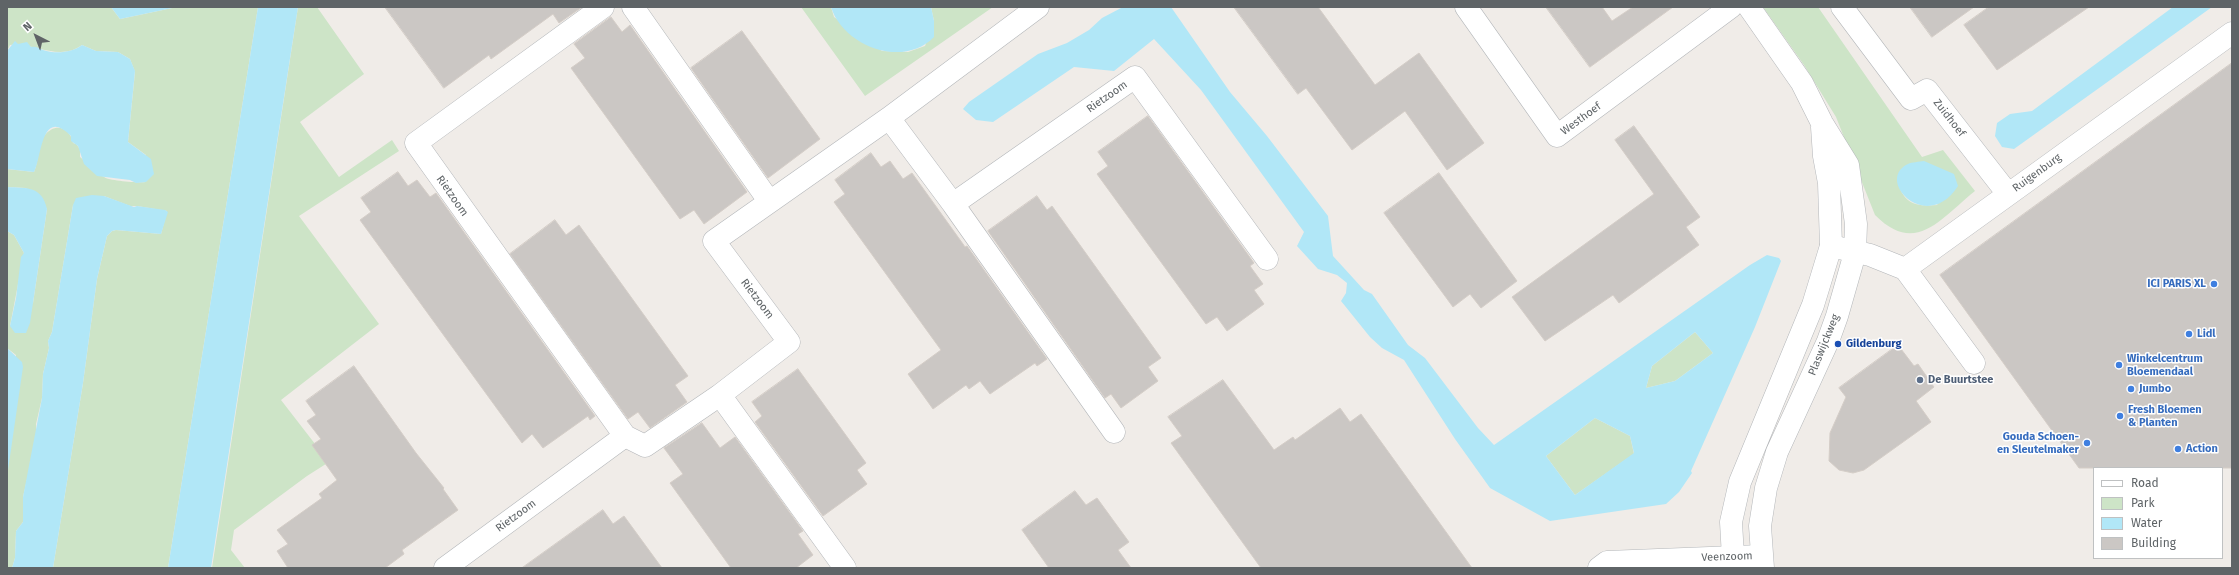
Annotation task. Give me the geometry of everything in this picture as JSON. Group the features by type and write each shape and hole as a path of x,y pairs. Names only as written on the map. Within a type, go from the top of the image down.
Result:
{"street":[{"name":"Rietzoom","path":"603,7 416,143 625,436 645,446 720,395 789,342 714,241 888,118 1038,7"},
{"path":"633,7 769,201"},
{"name":"Westhoef","path":"1466,7 1557,136 1731,7"},
{"name":"Plaswijckweg","path":"1749,7 1802,83 1822,123 1848,165 1856,224 1855,252 1828,340 1778,452 1766,488 1760,526 1762,562"},
{"name":"Zuidhoef","path":"1842,7 1910,98 1927,90 2008,194"},
{"name":"Ruigenburg","path":"1905,269 2232,33"},
{"name":"Rietzoom","path":"953,204 1135,77 1267,259"},
{"path":"888,118 953,204 1114,432"},
{"name":"Plaswijckweg","path":"1734,562 1731,522 1740,482 1813,305 1831,246 1829,183 1824,156 1822,123"},
{"path":"1831,246 1870,255 1905,269 1974,363"},
{"path":"720,395 845,568"},
{"name":"Rietzoom","path":"445,568 625,436"},
{"name":"Veenzoom","path":"1599,568 1607,562 1762,562"}],"green space":[{"path":"7,7 111,7 120,19 177,7 258,7 168,568 53,568 83,383 97,279 107,236 112,231 116,230 161,234 167,211 130,206 104,196 73,205 52,332 48,341 49,348 43,374 42,398 36,424 36,440 23,497 23,522 16,531 15,558 12,568 7,568 7,477 16,355 7,348 7,231 14,235 24,253 10,326 33,303 47,209 26,188 7,187 7,169 34,172 42,139 48,132 57,128 62,128 69,133 73,143 80,149 80,157 98,173 112,180 146,182 146,155 128,142 135,72 130,59 118,52 96,51 82,45 73,50 55,52 28,46 10,45 7,51"},
{"path":"298,7 317,7 364,74 300,122 339,177 392,140 399,151 299,216 379,324 281,400 329,462 307,476 234,530 231,550 245,568 212,568"},
{"path":"801,7 831,7 834,17 882,51 908,52 925,46 934,21 931,7 993,7 865,96"},
{"path":"1763,7 1818,7 1922,157 1943,150 1975,191 1939,222 1927,229 1915,233 1903,232 1890,227 1875,215 1836,117 1804,65","holes":["1897,178 1938,205 1922,205 1910,202 1902,193"]},
{"path":"1695,332 1713,353 1675,381 1646,388 1652,366"},
{"path":"1595,418 1630,436 1634,454 1575,495 1546,456"}],"water":[{"path":"111,7 177,7 120,19"},
{"path":"258,7 298,7 211,568 168,568"},
{"path":"831,7 931,7 934,21 934,37 921,46 907,51 891,52 875,49 848,33 838,21"},
{"path":"1123,7 1171,7 1230,92 1267,136 1328,216 1333,256 1364,290 1372,294 1408,345 1425,358 1478,428 1494,445 1750,265 1767,255 1779,258 1781,261 1755,327 1691,471 1692,473 1679,492 1666,504 1550,521 1490,488 1455,439 1404,360 1382,348 1370,337 1341,301 1346,293 1347,283 1337,275 1318,269 1297,246 1304,232 1201,90 1154,39 1114,71 1074,67 993,122 976,120 963,109 969,102 1038,54 1067,43 1089,30 1102,18","holes":["1695,332 1713,353 1675,381 1646,388 1652,366","1595,418 1630,436 1634,453 1575,495 1546,456"]},
{"path":"2173,7 2212,7 2014,149 2002,147 1995,136 1997,123 2010,114 2032,111"},
{"path":"15,41 18,44 27,42 31,47 53,52 73,50 82,45 96,51 118,52 130,59 135,71 128,142 151,159 154,174 146,182 136,183 130,180 97,176 84,164 78,146 71,141 71,136 61,128 54,127 48,130 44,137 34,172 7,169 7,51"},
{"path":"1924,161 1954,174 1958,186 1946,200 1932,205 1920,205 1909,199 1901,191 1897,181 1899,172 1908,164"},
{"path":"7,187 27,188 37,192 45,201 47,209 30,323 26,333 15,333 10,326 16,298 21,257 24,253 14,235 7,231"},
{"path":"92,195 104,196 134,207 137,206 165,210 168,212 161,234 116,230 112,231 107,236 97,279 83,383 53,568 12,568 15,558 16,531 23,522 23,497 42,398 43,374 49,348 48,341 52,332 73,205 76,198"},
{"path":"7,348 22,362 23,367 7,477"}],"building":[{"path":"385,7 582,7 559,23 553,14 491,59 489,55 444,88"},
{"path":"1234,7 1318,7 1375,85 1419,53 1484,143 1447,170 1405,111 1352,150 1306,88 1298,94"},
{"path":"1546,7 1602,7 1612,21 1633,7 1673,7 1590,67"},
{"path":"1910,7 1974,7 1932,37"},
{"path":"1989,7 2089,7 1997,70 1964,25"},
{"path":"611,17 622,32 630,25 747,192 704,224 694,210 680,219 571,68 585,58 574,44"},
{"path":"742,31 820,139 768,178 691,68"},
{"name":"Winkelcentrum Bloemendaal","path":"2232,63 2232,468 2079,468 1940,275"},
{"path":"1148,116 1254,263 1250,266 1263,284 1254,290 1264,304 1227,331 1217,317 1206,324 1097,174 1108,166 1098,152"},
{"path":"1634,126 1700,217 1686,227 1699,245 1619,303 1613,295 1545,341 1512,297 1654,194 1615,140"},
{"path":"871,153 881,167 890,161 903,179 912,173 965,247 967,246 1047,359 1037,366 1035,363 990,394 980,381 969,389 966,385 933,409 908,374 941,350 834,202 845,194 835,180"},
{"path":"398,172 408,186 417,180 430,197 436,193 595,416 590,420 588,416 543,448 532,434 522,443 360,220 371,212 361,198"},
{"path":"1439,173 1517,281 1481,308 1470,294 1453,307 1384,213"},
{"path":"1037,196 1047,210 1052,206 1161,358 1148,367 1158,381 1121,408 1111,394 1105,398 988,231"},
{"path":"555,220 566,235 579,225 688,376 675,385 687,402 650,428 638,412 628,419 510,254"},
{"path":"1898,345 1914,366 1918,364 1934,387 1916,401 1931,422 1864,470 1853,473 1839,470 1829,461 1830,433 1846,397 1839,388"},
{"path":"354,366 416,453 444,488 443,489 458,510 402,550 404,554 385,568 288,568 277,551 288,544 277,530 322,498 319,494 337,480 312,445 321,439 307,421 316,415 306,401"},
{"path":"798,369 866,463 857,470 867,484 823,516 755,422 762,416 752,402"},
{"path":"1223,380 1274,450 1293,437 1295,440 1340,408 1350,422 1361,414 1472,568 1261,568 1171,443 1182,436 1168,417"},
{"path":"702,423 720,448 735,437 803,531 798,534 813,555 796,568 731,568 670,483 683,474 664,448"},
{"path":"1075,491 1086,505 1097,498 1129,542 1118,550 1131,568 1049,568 1022,530"},
{"path":"603,510 613,524 624,516 662,568 522,568"}],"place":[{"name":"ICI PARIS XL","path":"2214,284"},
{"name":"Lidl","path":"2189,334"},
{"name":"Gildenburg","path":"1838,344"},
{"name":"Winkelcentrum Bloemendaal","path":"2119,365"},
{"name":"De Buurtstee","path":"1920,380"},
{"name":"Jumbo","path":"2131,389"},
{"name":"Fresh Bloemen & Planten","path":"2120,416"},
{"name":"Gouda Schoen- en Sleutelmaker","path":"2087,443"},
{"name":"Action","path":"2178,449"}]}
